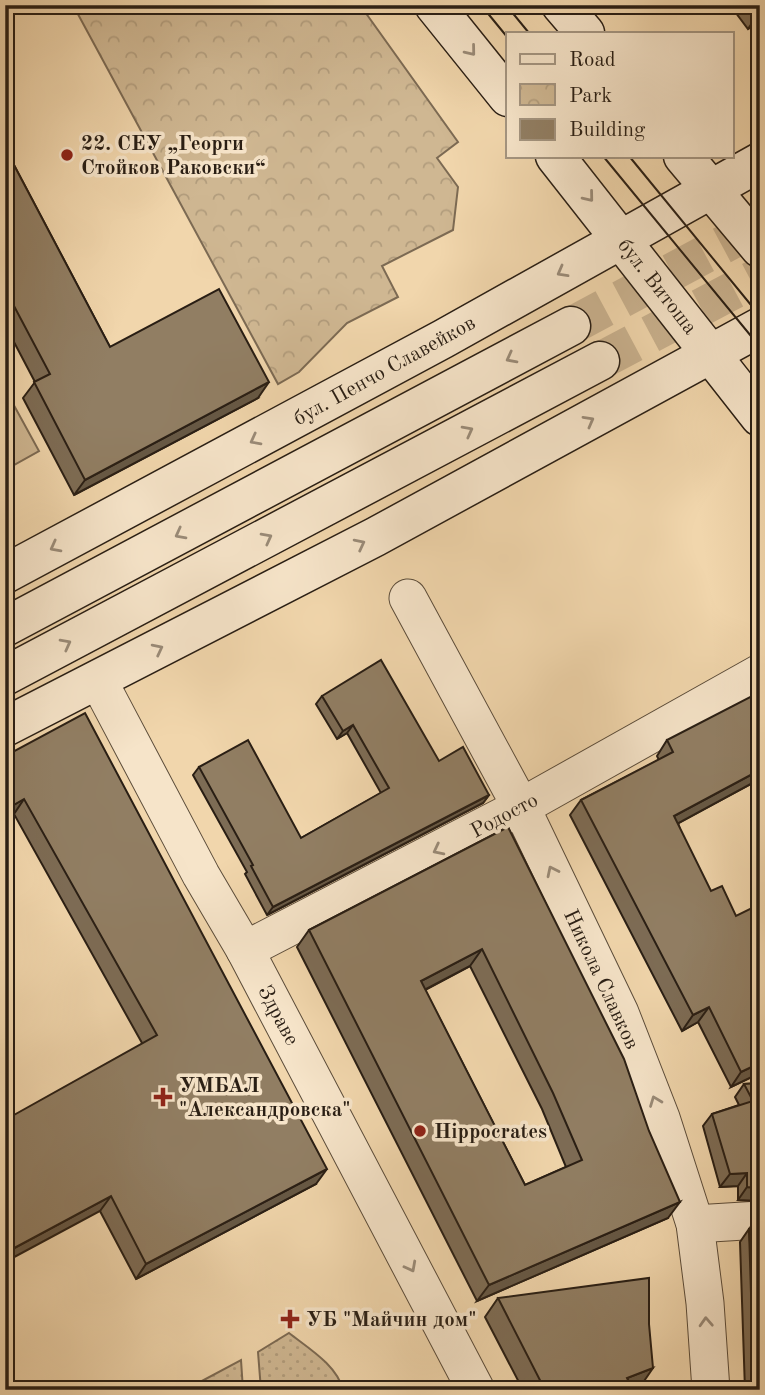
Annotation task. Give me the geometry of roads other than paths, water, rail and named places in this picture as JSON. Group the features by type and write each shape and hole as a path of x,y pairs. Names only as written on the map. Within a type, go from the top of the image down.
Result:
{"main road":[{"path":"434,5 506,95"},
{"path":"561,5 584,32"},
{"name":"бул. Витоша","path":"557,158 760,417"},
{"path":"685,158 760,248"},
{"name":"бул. Пенчо Славейков","path":"5,574 443,339 760,162"},
{"path":"5,627 571,326"},
{"path":"5,727 375,537 760,327"},
{"path":"5,676 600,361"}],"street":[{"name":"Никола Славков","path":"408,598 521,807 620,1013 661,1118 695,1224 705,1303 710,1390"},
{"name":"Родосто","path":"245,950 521,807 760,673"},
{"name":"Здраве","path":"98,680 201,875 245,950 476,1390"},
{"path":"695,1224 760,1220"}],"tunnel":[{"path":"571,326 760,225"},
{"path":"600,361 760,276"}],"tram line":[{"path":"481,5 506,36"},
{"path":"506,5 528,32"},
{"path":"605,158 760,347"},
{"path":"631,158 760,316"}],"place":[{"name":"22. СЕУ „Георги Стойков Раковски“","path":"67,155"},
{"name":"УМБАЛ \"Александровска\"","path":"163,1097"},
{"name":"Hippocrates","path":"420,1131"},
{"name":"УБ \"Майчин дом\"","path":"290,1319"}]}
